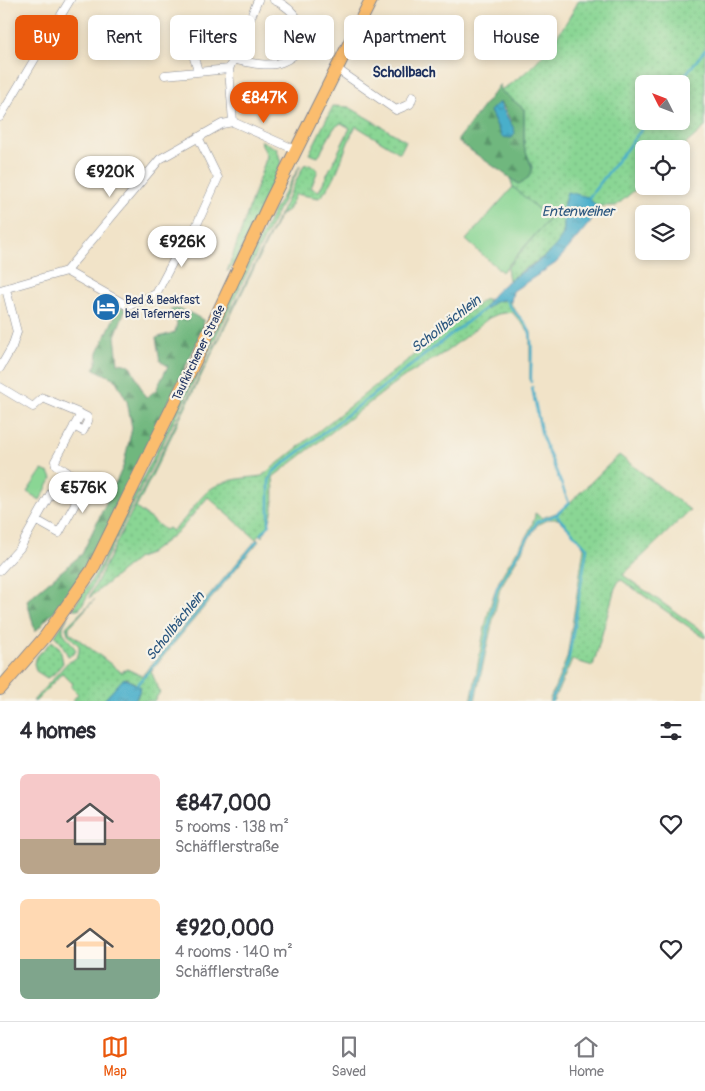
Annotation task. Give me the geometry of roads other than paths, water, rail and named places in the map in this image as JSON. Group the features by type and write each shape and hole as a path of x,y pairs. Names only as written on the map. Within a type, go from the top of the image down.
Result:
{"main road":[{"name":"Taufkirchener Straße","path":"0,689 59,619 92,570 371,0"}],"street":[{"path":"0,117 70,0"},
{"path":"251,15 258,0"},
{"path":"237,60 256,64 276,64 285,60 299,48 302,36 300,20 292,10 274,0"},
{"path":"195,60 198,70"},
{"path":"232,60 229,69 233,122"},
{"path":"165,75 198,70 229,69"},
{"path":"337,69 396,110 410,104 413,96"},
{"path":"0,368 12,347 17,332 3,290 66,271 160,159 198,136 222,124 233,122 296,150"},
{"path":"66,271 128,306 156,294 179,250 189,242 218,178 198,136"},
{"path":"0,387 33,407 42,398 81,414 55,461 56,465 86,484 59,533 36,520"},
{"path":"0,570 20,548 64,470"}],"water":[{"path":"499,102 514,129 515,133 512,138 502,137 490,111"},
{"name":"Entenweiher","path":"567,192 588,197 596,206 591,221 556,263 513,291 511,302 500,300 483,311 499,289 543,258 561,238 564,226 563,207"},
{"path":"124,678 141,687 135,701 103,701"}],"waterway":[{"name":"Schollbächlein","path":"685,75 705,50"},
{"name":"Schollbächlein","path":"587,200 641,130"},
{"path":"505,298 529,330 532,348 531,382"},
{"name":"Schollbächlein","path":"261,535 269,525 269,481 273,472 484,309"},
{"path":"473,701 497,588 537,522 557,514 569,503 542,436 532,387"},
{"path":"551,701 568,662 587,548 556,515"},
{"name":"Schollbächlein","path":"137,685 257,541"}],"place":[{"name":"Bed & Beakfast bei Taferners","path":"106,307"}],"district":[{"name":"Schollbach","path":"404,72"}]}
